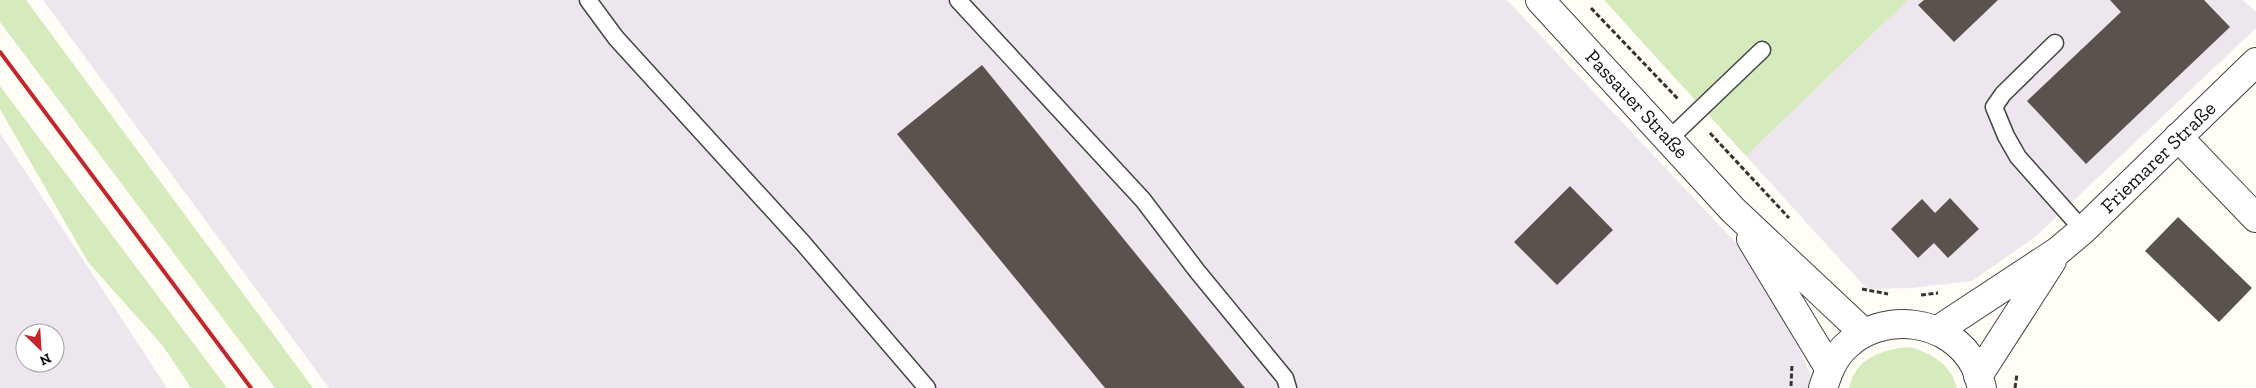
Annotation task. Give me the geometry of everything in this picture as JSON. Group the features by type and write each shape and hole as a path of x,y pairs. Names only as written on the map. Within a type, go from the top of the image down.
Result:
{"street":[{"name":"Passauer Straße","path":"1540,0 1733,210 1864,333"},
{"name":"Friemarer Straße","path":"1938,330 2058,251 2083,230 2256,62"},
{"path":"2178,137 2256,218"},
{"name":"Passauer Straße","path":"1733,210 1826,378"},
{"name":"Friemarer Straße","path":"1980,382 2058,251"},
{"name":"Friemarer Straße","path":"1826,378 1844,348 1864,333 1888,324 1913,324 1938,330 1958,345 1975,366 1980,382"}],"lane":[{"path":"588,0 616,38 802,242 927,388"},
{"path":"958,0 1143,200 1197,271 1285,378 1288,388"},
{"path":"2055,42 2003,94 1994,108 2006,136 2018,157 2083,230"},
{"path":"1669,139 1762,50"}],"shaded area":[{"path":"43,0 1507,0 1753,261 1794,336 1811,377 1809,388 329,388"},
{"path":"1908,0 2243,0 2256,12 2256,28 2035,237 1972,281 1911,288 1867,289 1746,156"},
{"path":"0,133 167,388 0,388"}],"green space":[{"path":"0,0 26,0 313,388 275,388 0,22"},
{"path":"1604,0 1908,0 1746,156"},
{"path":"0,86 227,388 191,388 163,346 88,262 0,109"},
{"path":"1910,347 1940,361 1950,372 1957,388 1849,388 1857,369 1864,362 1880,353"}],"building":[{"path":"1924,0 1998,0 1954,42 1918,5"},
{"path":"2110,0 2204,0 2230,27 2086,164 2027,101 2121,12"},
{"path":"982,65 1245,388 1105,388 897,134"},
{"path":"1570,186 1613,230 1557,285 1514,242"},
{"path":"1950,198 1979,229 1948,258 1934,243 1918,258 1891,229 1922,199 1935,213"},
{"path":"2178,217 2252,288 2219,322 2145,251"}],"railway":[{"path":"0,52 251,388"}]}
